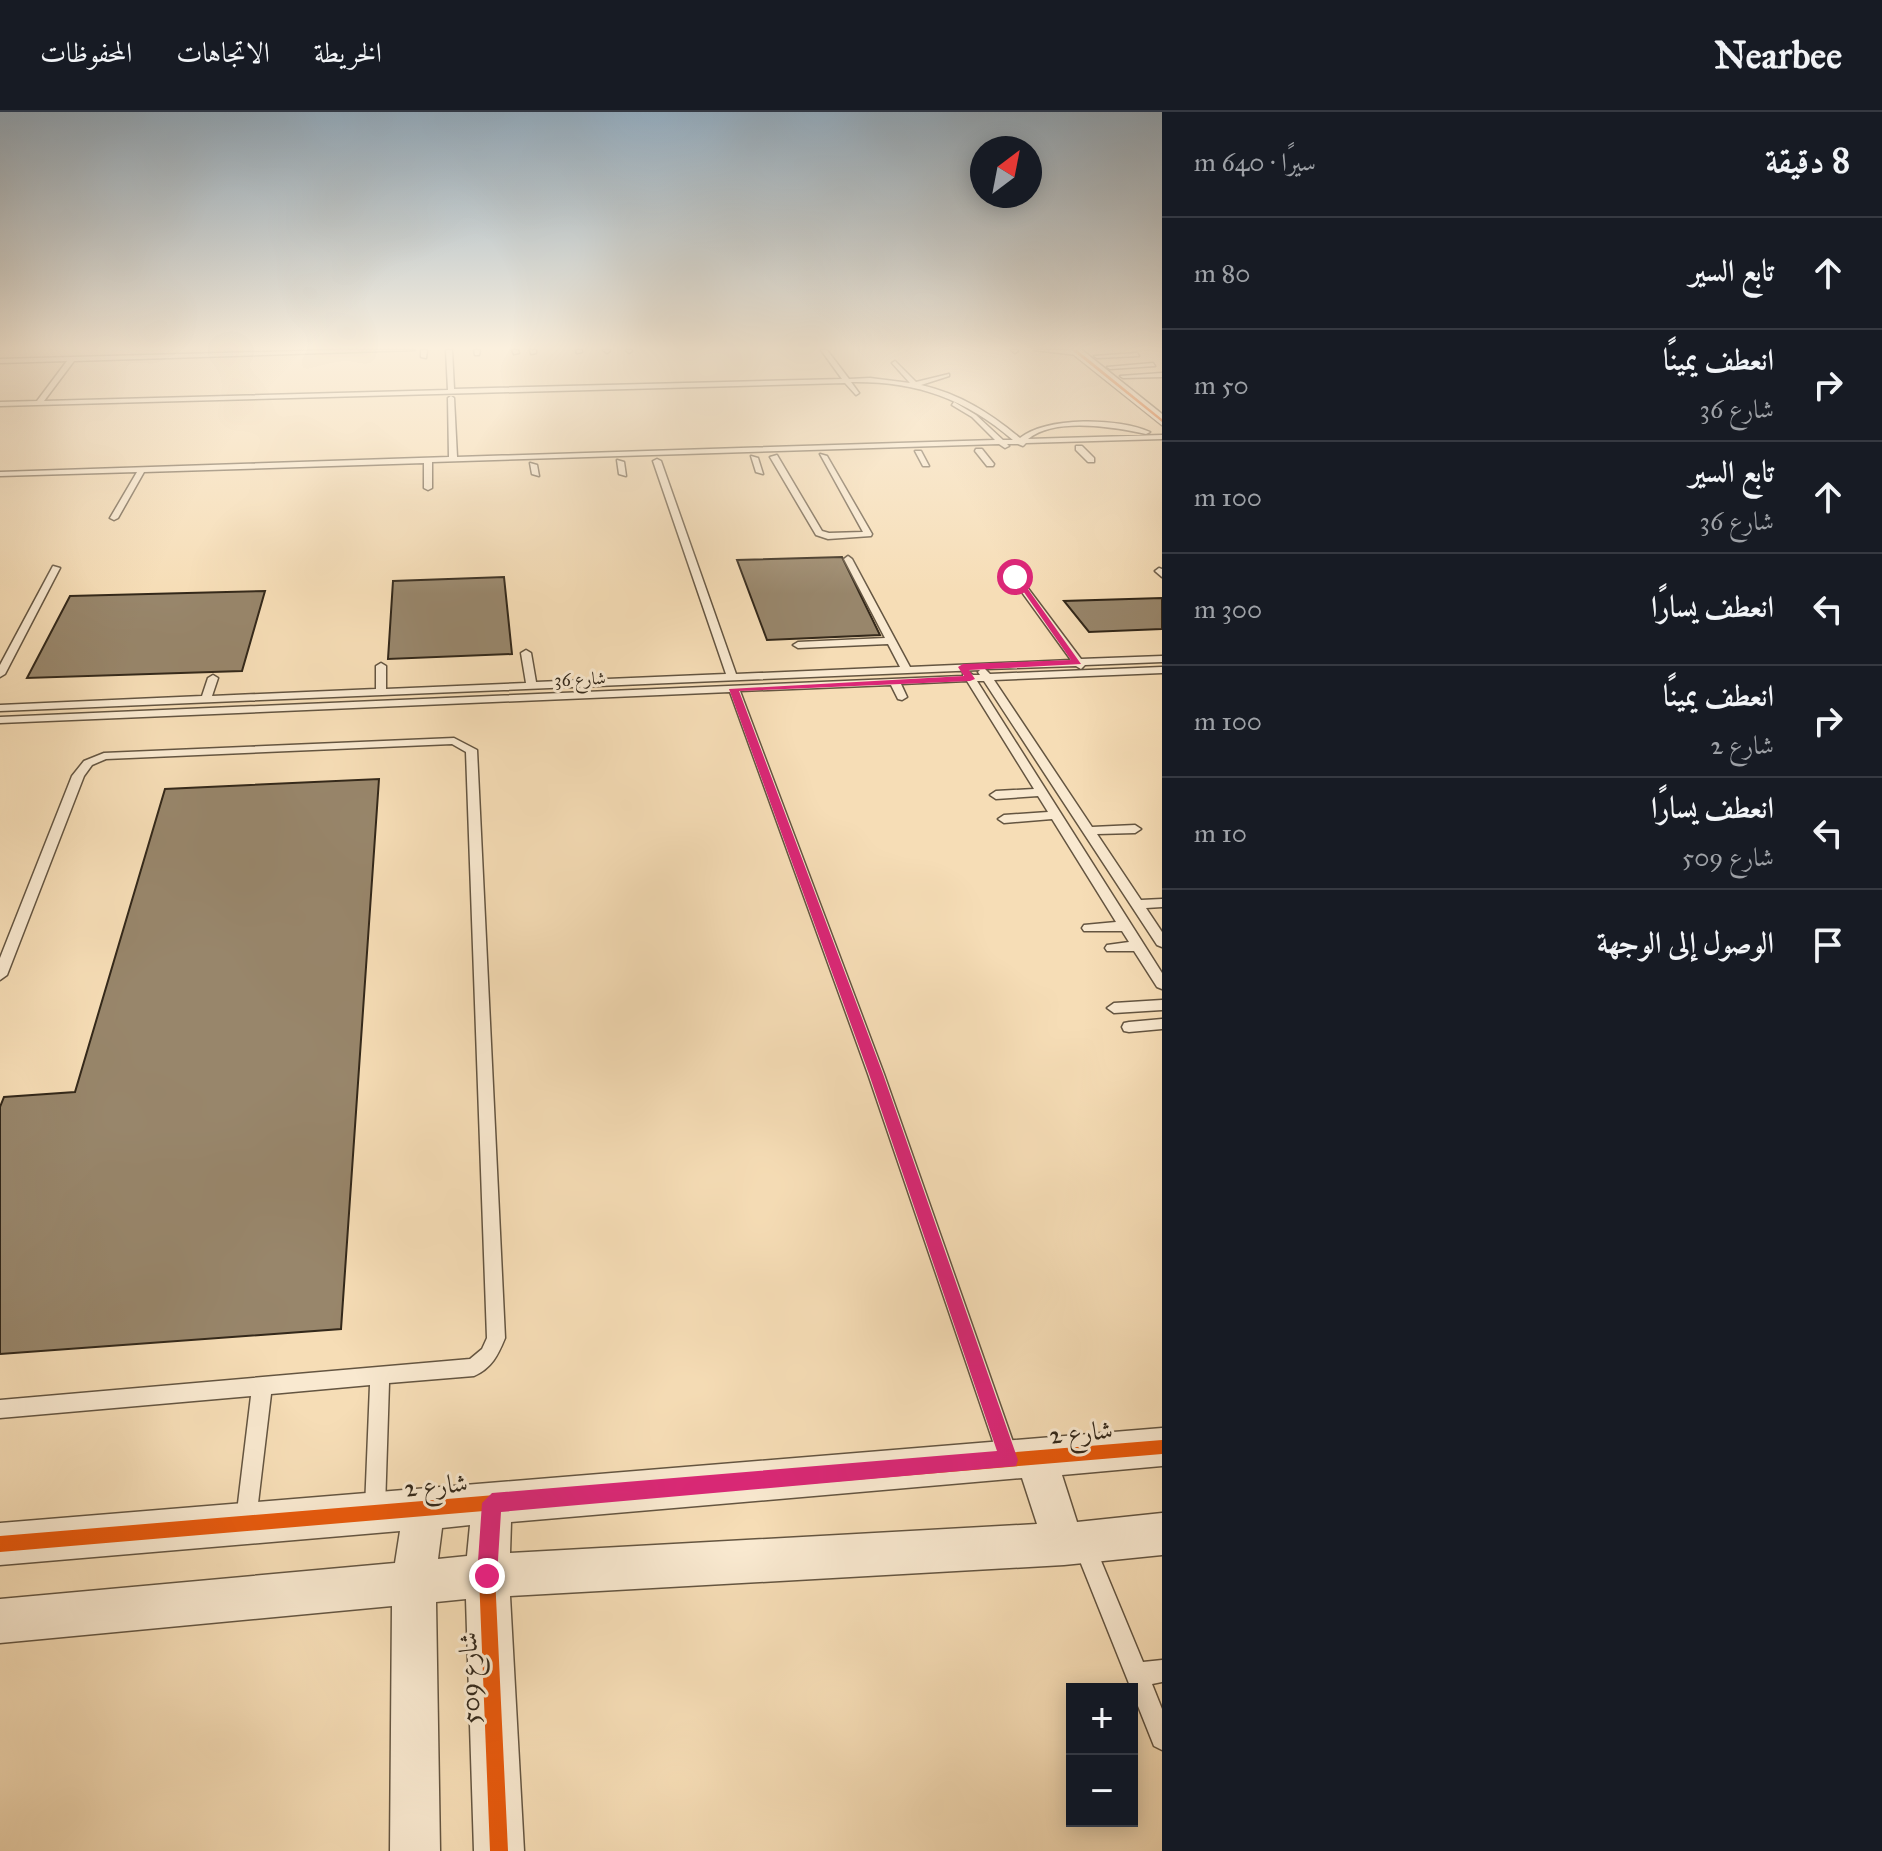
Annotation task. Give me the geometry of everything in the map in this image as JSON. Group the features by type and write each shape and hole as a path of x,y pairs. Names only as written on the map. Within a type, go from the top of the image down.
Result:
{"street":[{"name":"شارع 2","path":"0,1544 1162,1447"},
{"path":"1022,1459 1074,1543"},
{"name":"شارع 509","path":"492,1503 487,1576 499,1851"},
{"path":"415,1851 414,1582 424,1508"},
{"path":"0,1621 487,1576 1074,1543 1162,1534"}],"lane":[{"path":"452,431 453,459"},
{"path":"989,431 1009,450"},
{"path":"1008,431 1030,449"},
{"path":"1020,441 1036,431"},
{"path":"1137,431 1162,437"},
{"path":"895,434 905,445"},
{"path":"603,459 620,462 754,458 773,449 827,444 856,447 962,440 1001,442 1162,437"},
{"path":"849,438 856,447"},
{"path":"1,481 431,463 532,465 603,459 664,449 718,447 773,449 823,456 1162,445"},
{"path":"527,447 532,465"},
{"path":"1079,448 1091,460"},
{"path":"428,488 431,463 437,449"},
{"path":"773,449 819,533 828,536 868,534 823,456"},
{"path":"979,451 990,464"},
{"path":"918,453 926,464"},
{"path":"114,518 140,474 157,465 276,461 289,469 341,458 379,458 431,463 453,459 532,465"},
{"path":"754,458 760,472"},
{"path":"657,461 733,683 876,1074 1022,1459"},
{"path":"620,462 623,474"},
{"path":"1,481 42,469 112,467 140,474"},
{"path":"848,559 906,669"},
{"path":"0,674 56,568"},
{"path":"1015,577 1087,674"},
{"path":"798,645 891,641"},
{"path":"526,653 531,685"},
{"name":"شارع 36","path":"0,708 636,681 895,682 966,673 979,666 1162,659"},
{"path":"632,664 636,681"},
{"path":"381,666 381,692"},
{"path":"979,666 1162,942"},
{"name":"شارع 36","path":"0,720 733,683 906,669 966,673 987,678 1162,670"},
{"path":"966,673 1162,984"},
{"path":"206,699 213,678"},
{"path":"895,682 902,697"},
{"path":"0,975 78,776 88,763 104,756 317,745 454,741 471,750 496,1338 489,1355 474,1367 0,1409"},
{"path":"996,795 1042,792"},
{"path":"1004,819 1056,815"},
{"path":"1088,831 1135,829"},
{"path":"1078,850 1100,848"},
{"path":"1137,904 1162,903"},
{"path":"1089,928 1126,926"},
{"path":"1112,948 1138,946"},
{"path":"1114,1008 1162,1005"},
{"path":"1129,1027 1162,1024"},
{"path":"375,1513 380,1375"},
{"path":"246,1523 262,1386"},
{"path":"1074,1543 1138,1674 1162,1738"},
{"path":"1138,1674 1162,1671"}],"building":[{"path":"842,557 880,635 767,640 737,560"},
{"path":"504,577 512,654 388,659 393,581"},
{"path":"265,591 242,671 27,678 70,596"},
{"path":"1162,598 1162,629 1089,632 1064,601"},
{"path":"379,779 341,1329 0,1354 0,1107 4,1097 75,1092 165,789"}],"cycle path":[{"path":"0,1544 1162,1447"},
{"path":"492,1503 487,1576 499,1851"}],"route":[{"path":"487,1576 492,1503 1009,1460 876,1074 734,689 970,679 963,667 1078,662 1015,577"}]}
